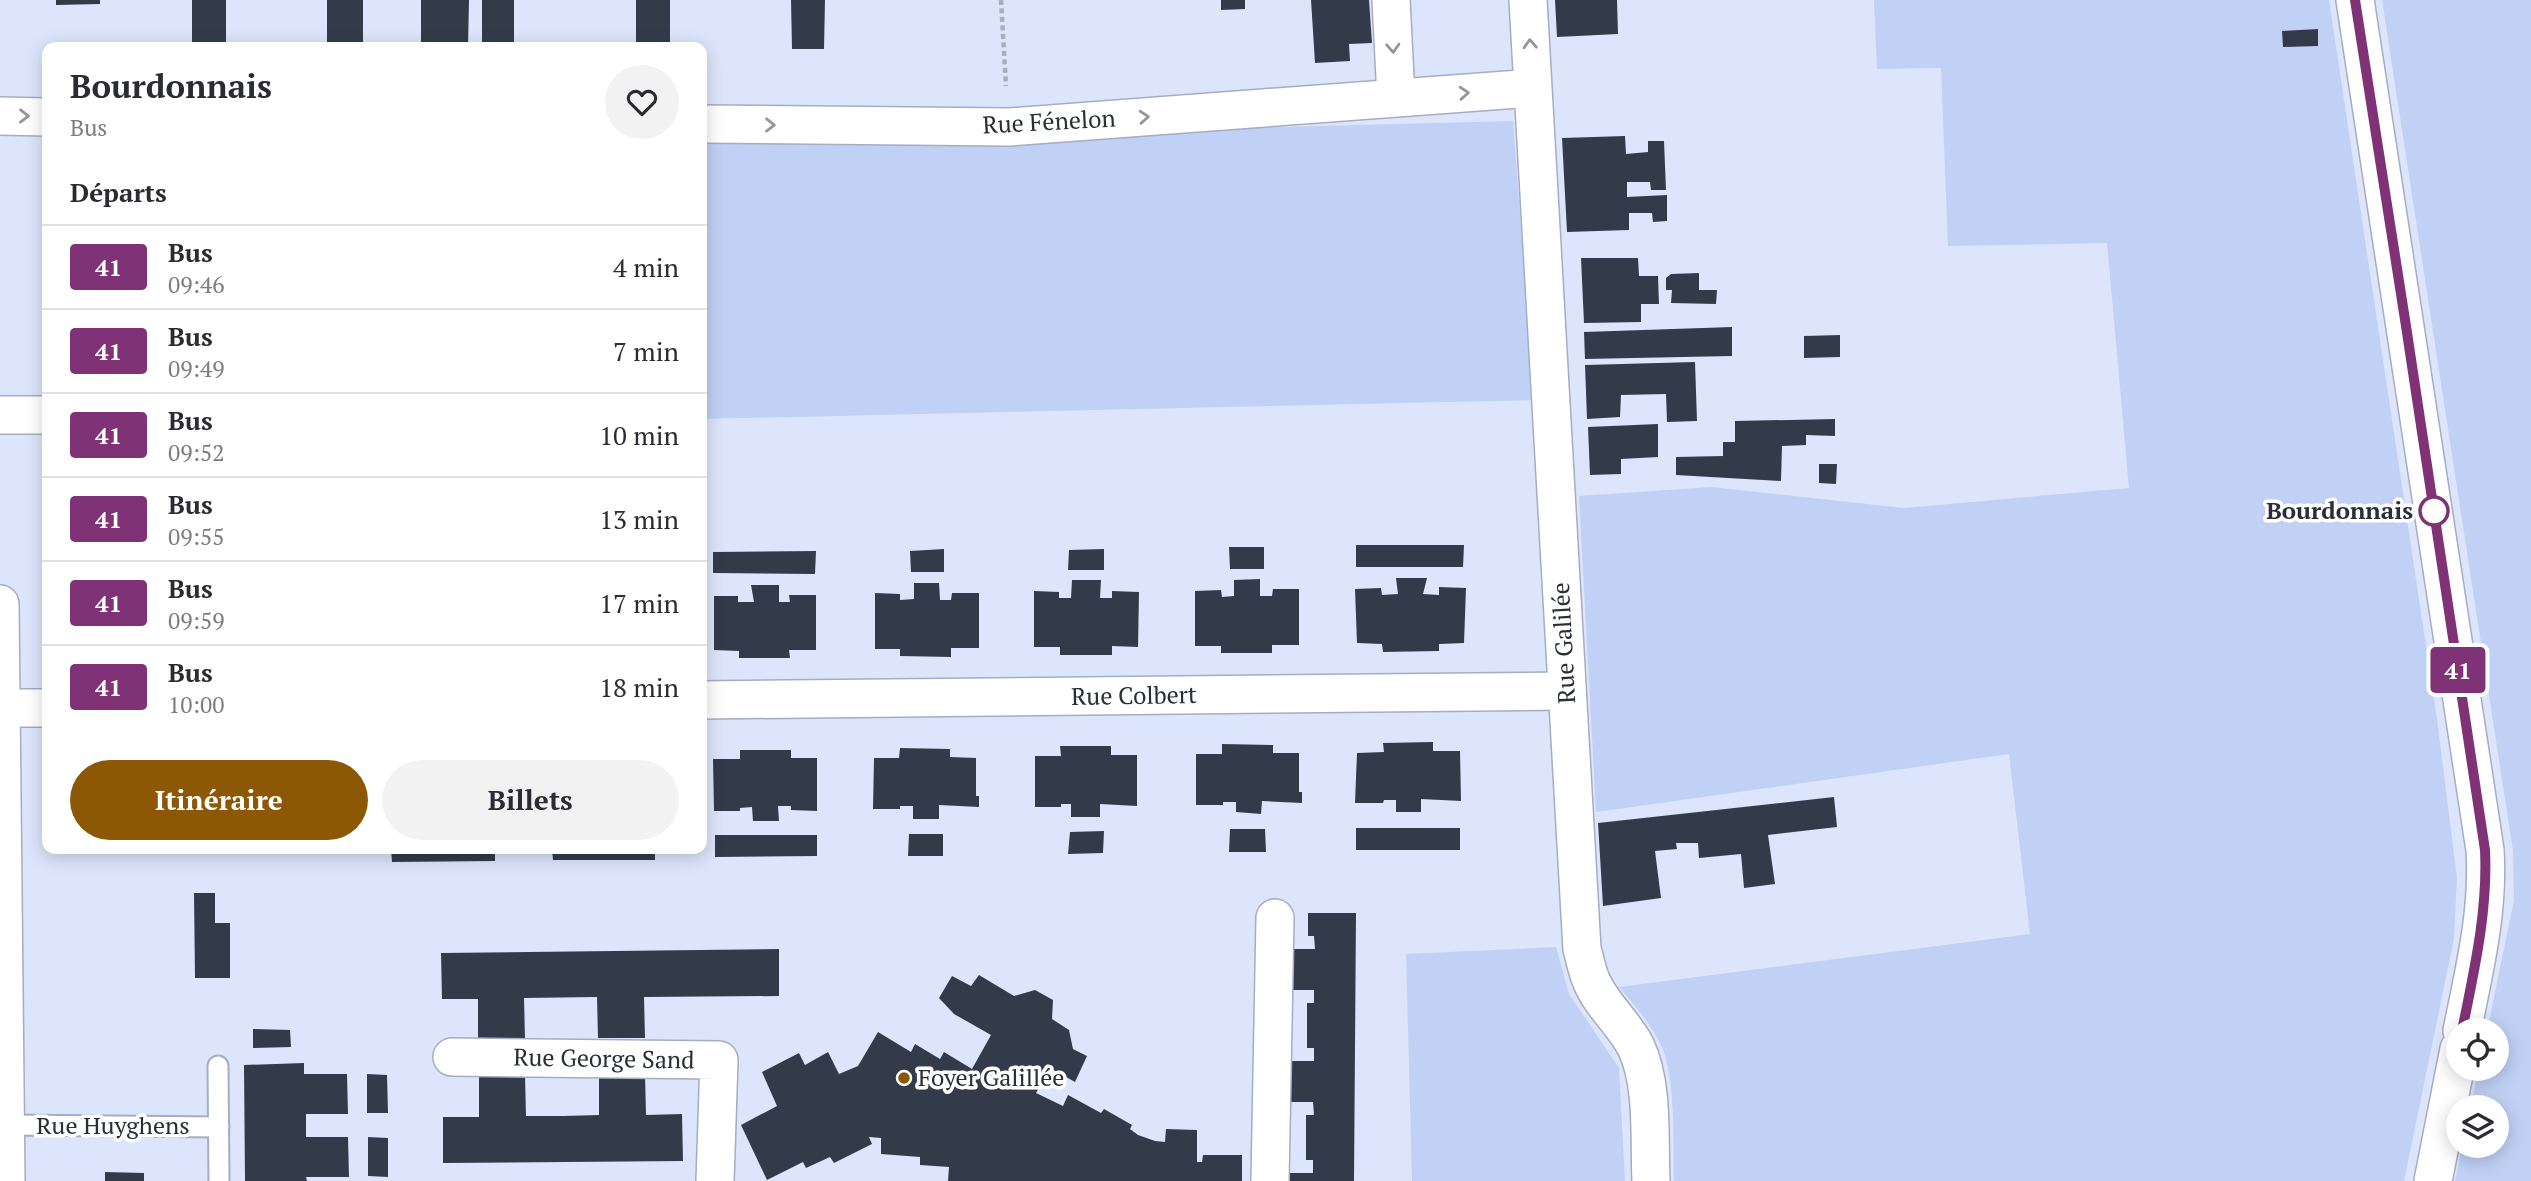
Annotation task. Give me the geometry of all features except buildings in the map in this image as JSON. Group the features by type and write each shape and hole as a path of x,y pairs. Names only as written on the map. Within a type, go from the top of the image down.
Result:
{"street":[{"path":"1391,0 1396,97"},
{"name":"Rue Galilée","path":"1528,0 1582,949 1591,980 1605,1004 1623,1025 1637,1050 1647,1079 1651,1181"},
{"path":"2355,0 2485,850 2486,878 2481,934 2465,1018"},
{"name":"Rue Fénelon","path":"707,124 1009,127 1532,88"},
{"path":"0,116 42,117"},
{"path":"0,415 42,415"},
{"path":"0,604 6,1181"},
{"name":"Rue Colbert","path":"707,701 1567,691"},
{"path":"1,708 42,708"},
{"path":"1270,1181 1275,918"},
{"name":"Rue George Sand","path":"452,1057 719,1060 715,1181"},
{"path":"2433,1181 2453,1081"}],"lane":[{"name":"Rue Huyghens","path":"218,1066 219,1181"},
{"name":"Rue Huyghens","path":"7,1125 219,1127"}],"path":[{"path":"1001,0 1009,127"}],"shaded area":[{"path":"1874,0 2329,0 2437,719 2457,878 2454,939 2404,1181 1674,1181 1673,1111 1666,1058 1652,1030 1619,987 2030,934 2009,754 1596,812 1579,496 1711,487 1904,508 2129,488 2107,243 1948,246 1941,68 1877,69"},
{"path":"2382,0 2531,0 2531,1181 2455,1181 2460,1158 2509,1158 2509,1095 2473,1095 2476,1081 2509,1081 2509,1018 2490,1018 2514,900 2513,851"},
{"path":"1513,121 1534,400 707,419 707,142"},
{"path":"1556,947 1569,994 1619,1068 1625,1181 1412,1181 1406,954"}],"bus line":[{"name":"41","path":"2355,0 2485,850 2485,901 2481,934 2465,1018"}],"place":[{"name":"Bourdonnais","path":"2434,511"},
{"name":"Foyer Galillée","path":"904,1078"}]}
